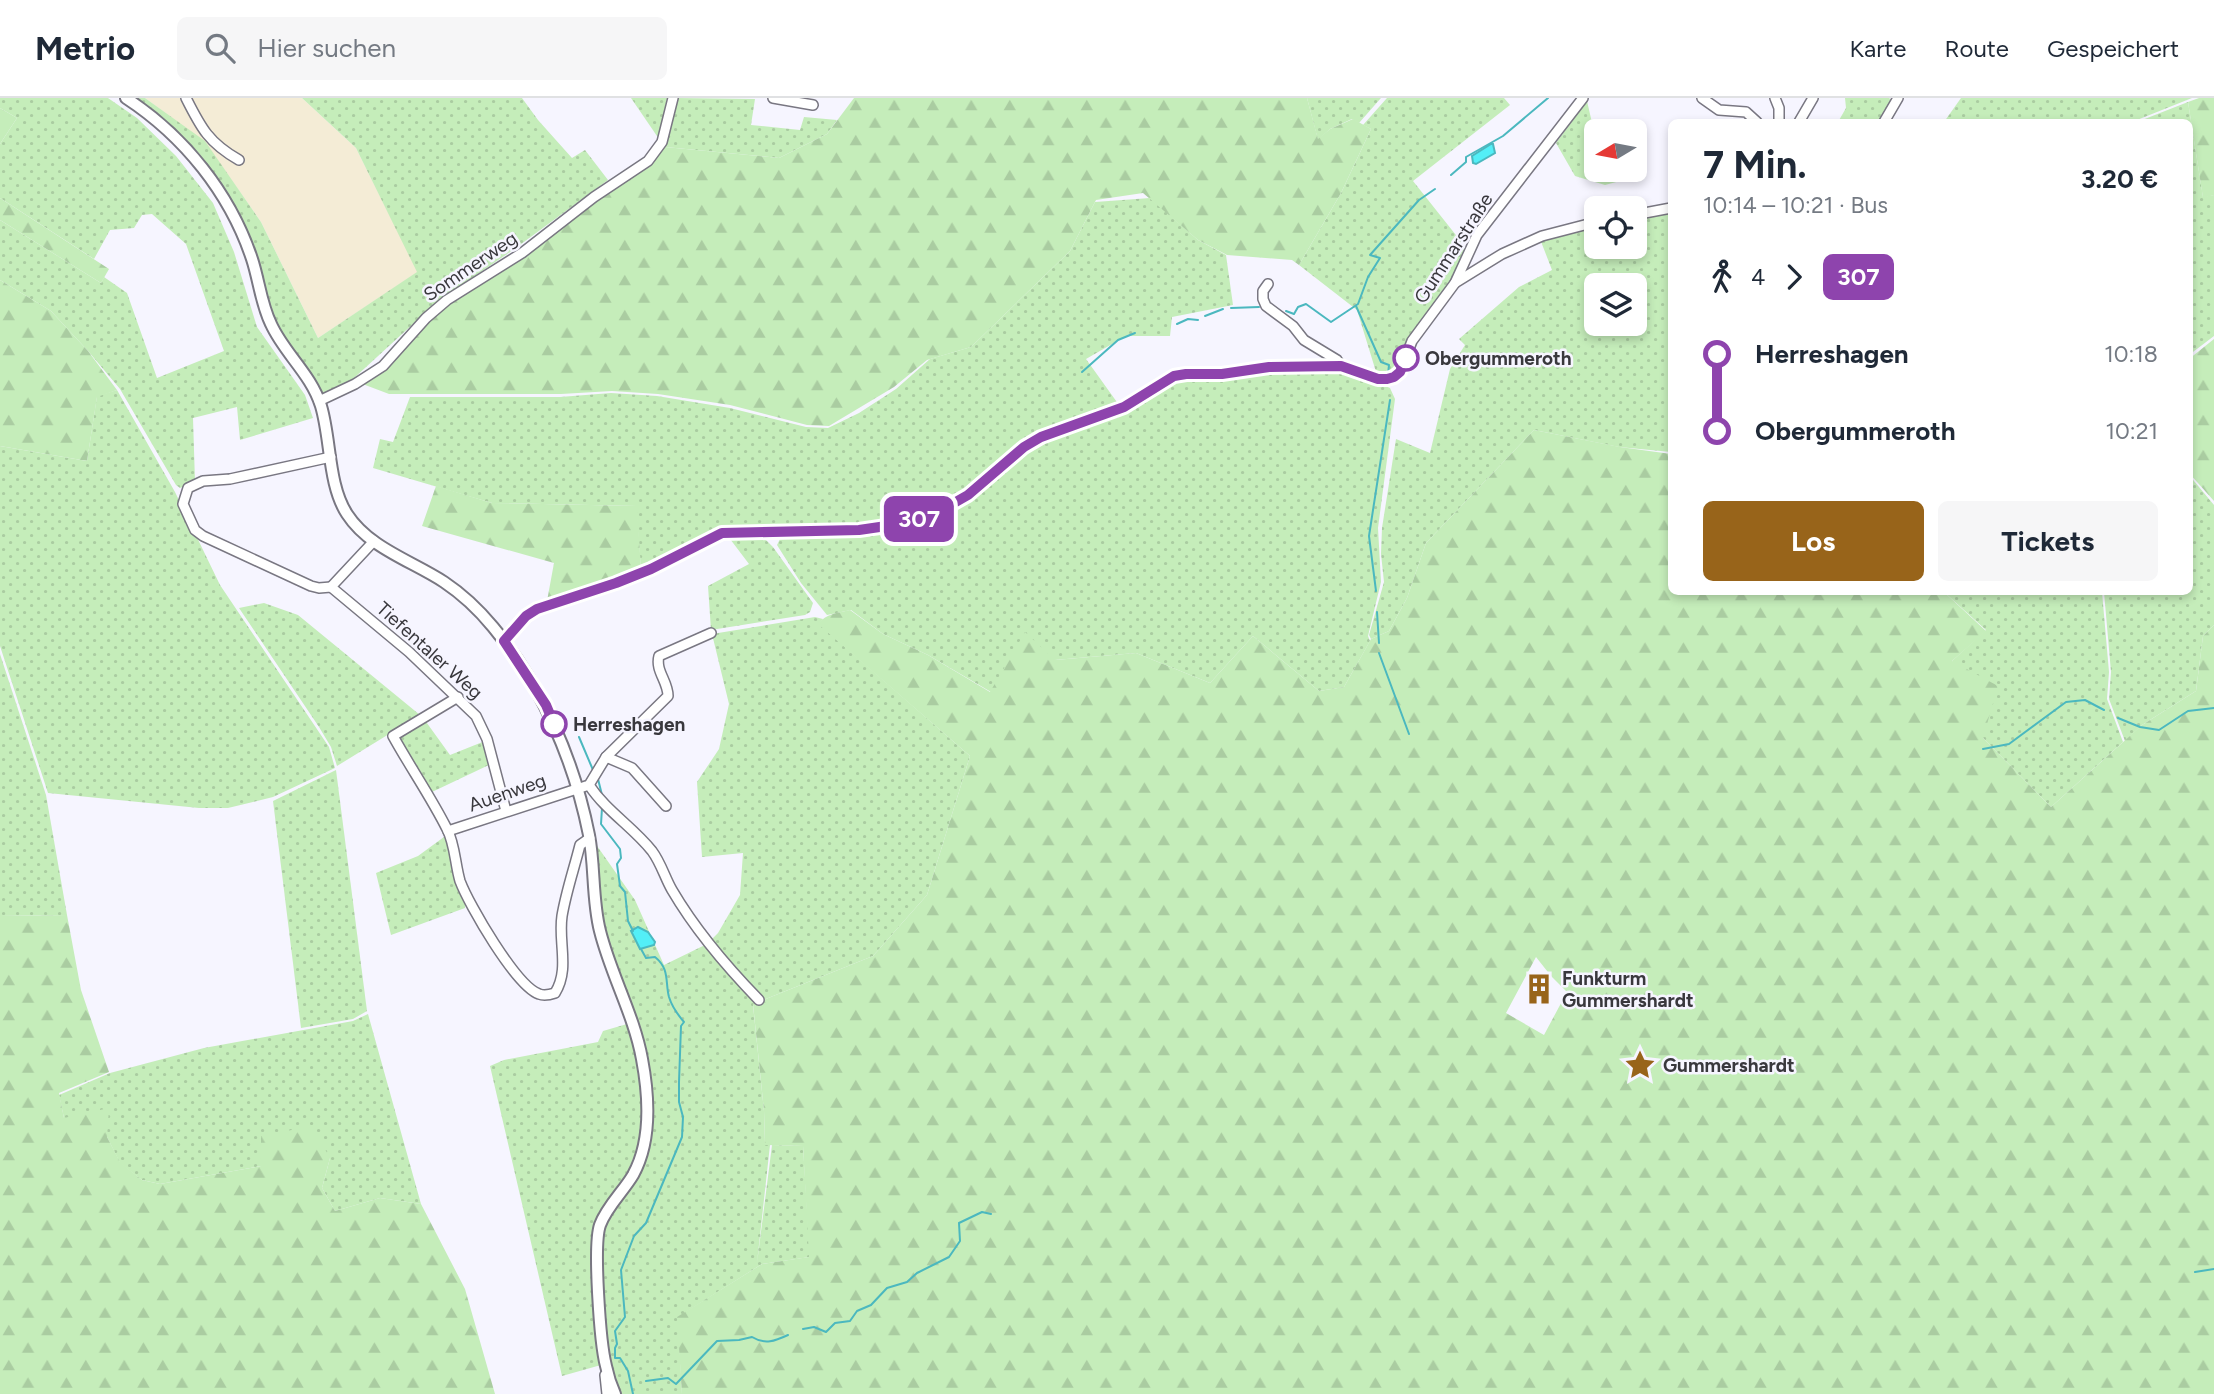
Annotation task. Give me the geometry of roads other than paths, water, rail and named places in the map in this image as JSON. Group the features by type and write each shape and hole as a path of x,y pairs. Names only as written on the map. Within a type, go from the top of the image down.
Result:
{"main road":[{"path":"126,98 179,142 221,194 252,257 273,328 307,376 319,401 336,487 347,514 374,541 460,594 483,616 504,641 546,705 577,788 590,838 599,927 642,1058 647,1101 645,1144 633,1175 605,1214 599,1228 597,1247 607,1371 615,1394"}],"street":[{"path":"186,98 203,132 218,148 239,160"},
{"name":"Sommerweg","path":"319,401 355,384 383,366 426,318 447,300 522,253 657,152 673,98"},
{"path":"773,98 813,105"},
{"name":"Gummarstraße","path":"504,641 526,616 537,609 628,579 722,533 877,528 938,512 968,495 1024,447 1041,437 1124,407 1174,376 1222,374 1269,367 1341,366 1378,379 1394,377 1400,372 1412,341 1455,283 1477,235 1583,98"},
{"path":"1702,98 1719,110 1746,112 1754,119"},
{"path":"1775,98 1779,119"},
{"path":"1801,119 1813,98"},
{"path":"1886,119 1898,98"},
{"path":"1647,213 1668,209"},
{"path":"1455,283 1502,254 1542,236 1584,225"},
{"path":"1268,284 1263,292 1266,306 1293,326 1304,340 1337,360 1341,366"},
{"path":"331,457 230,479 203,481 188,488 183,503 195,530 203,536 319,588 331,587 374,541"},
{"name":"Tiefentaler Weg","path":"331,587 458,696 476,716 487,738 506,811"},
{"path":"711,633 659,656 657,667 668,696 606,757 589,785 602,803 653,852 671,889 705,940 738,980 759,1000"},
{"path":"458,696 393,736 448,831 461,883 496,947 537,994 546,996 555,993 559,986 563,965 561,920 580,845 590,838"},
{"path":"606,757 632,768 666,806"},
{"name":"Auenweg","path":"448,831 589,785"},
{"path":"607,1371 604,1377 607,1394"}],"water":[{"path":"1491,144 1495,153 1476,164 1473,163 1472,156"},
{"path":"638,927 648,932 655,942 654,945 640,949 631,931"}],"waterway":[{"path":"1451,175 1466,162 1466,157 1503,136 1548,98"},
{"path":"1286,311 1294,314 1298,307 1306,304 1331,322 1358,304 1368,277 1380,258 1370,255 1419,200 1435,189"},
{"path":"1356,306 1381,362 1389,365 1388,374"},
{"path":"1231,308 1259,307"},
{"path":"1205,316 1223,309"},
{"path":"1177,324 1188,319 1198,320"},
{"path":"1082,372 1118,340 1135,333"},
{"path":"1376,591 1369,536 1390,400"},
{"path":"1377,612 1379,643"},
{"path":"1379,653 1409,734"},
{"path":"1983,749 2009,744 2066,702 2085,700 2104,710"},
{"path":"2118,718 2140,727 2159,730 2188,711 2214,708"},
{"path":"579,737 593,770"},
{"path":"598,779 602,795"},
{"path":"602,808 601,824 620,849 621,858 617,864 620,886 625,892 628,921 633,931"},
{"path":"633,1394 628,1371 620,1358 615,1358 615,1331 625,1317 621,1270 634,1236 646,1223 682,1137 683,1117 679,1102 679,1082 681,1026 684,1022 670,1001 663,966 655,957 646,958 641,949"},
{"path":"803,1329 814,1327 826,1332 835,1323 850,1321 857,1311 871,1305 887,1288 907,1282 917,1273 949,1257 960,1241 959,1223 982,1212 991,1214"},
{"path":"2195,1272 2214,1269"},
{"path":"646,1381 668,1378 676,1384 717,1341 752,1337 770,1341 788,1335"}],"place":[{"name":"Obergummeroth","path":"1406,358"},
{"name":"Herreshagen","path":"554,724"},
{"name":"Funkturm Gummershardt","path":"1539,989"},
{"name":"Gummershardt","path":"1640,1065"}]}
